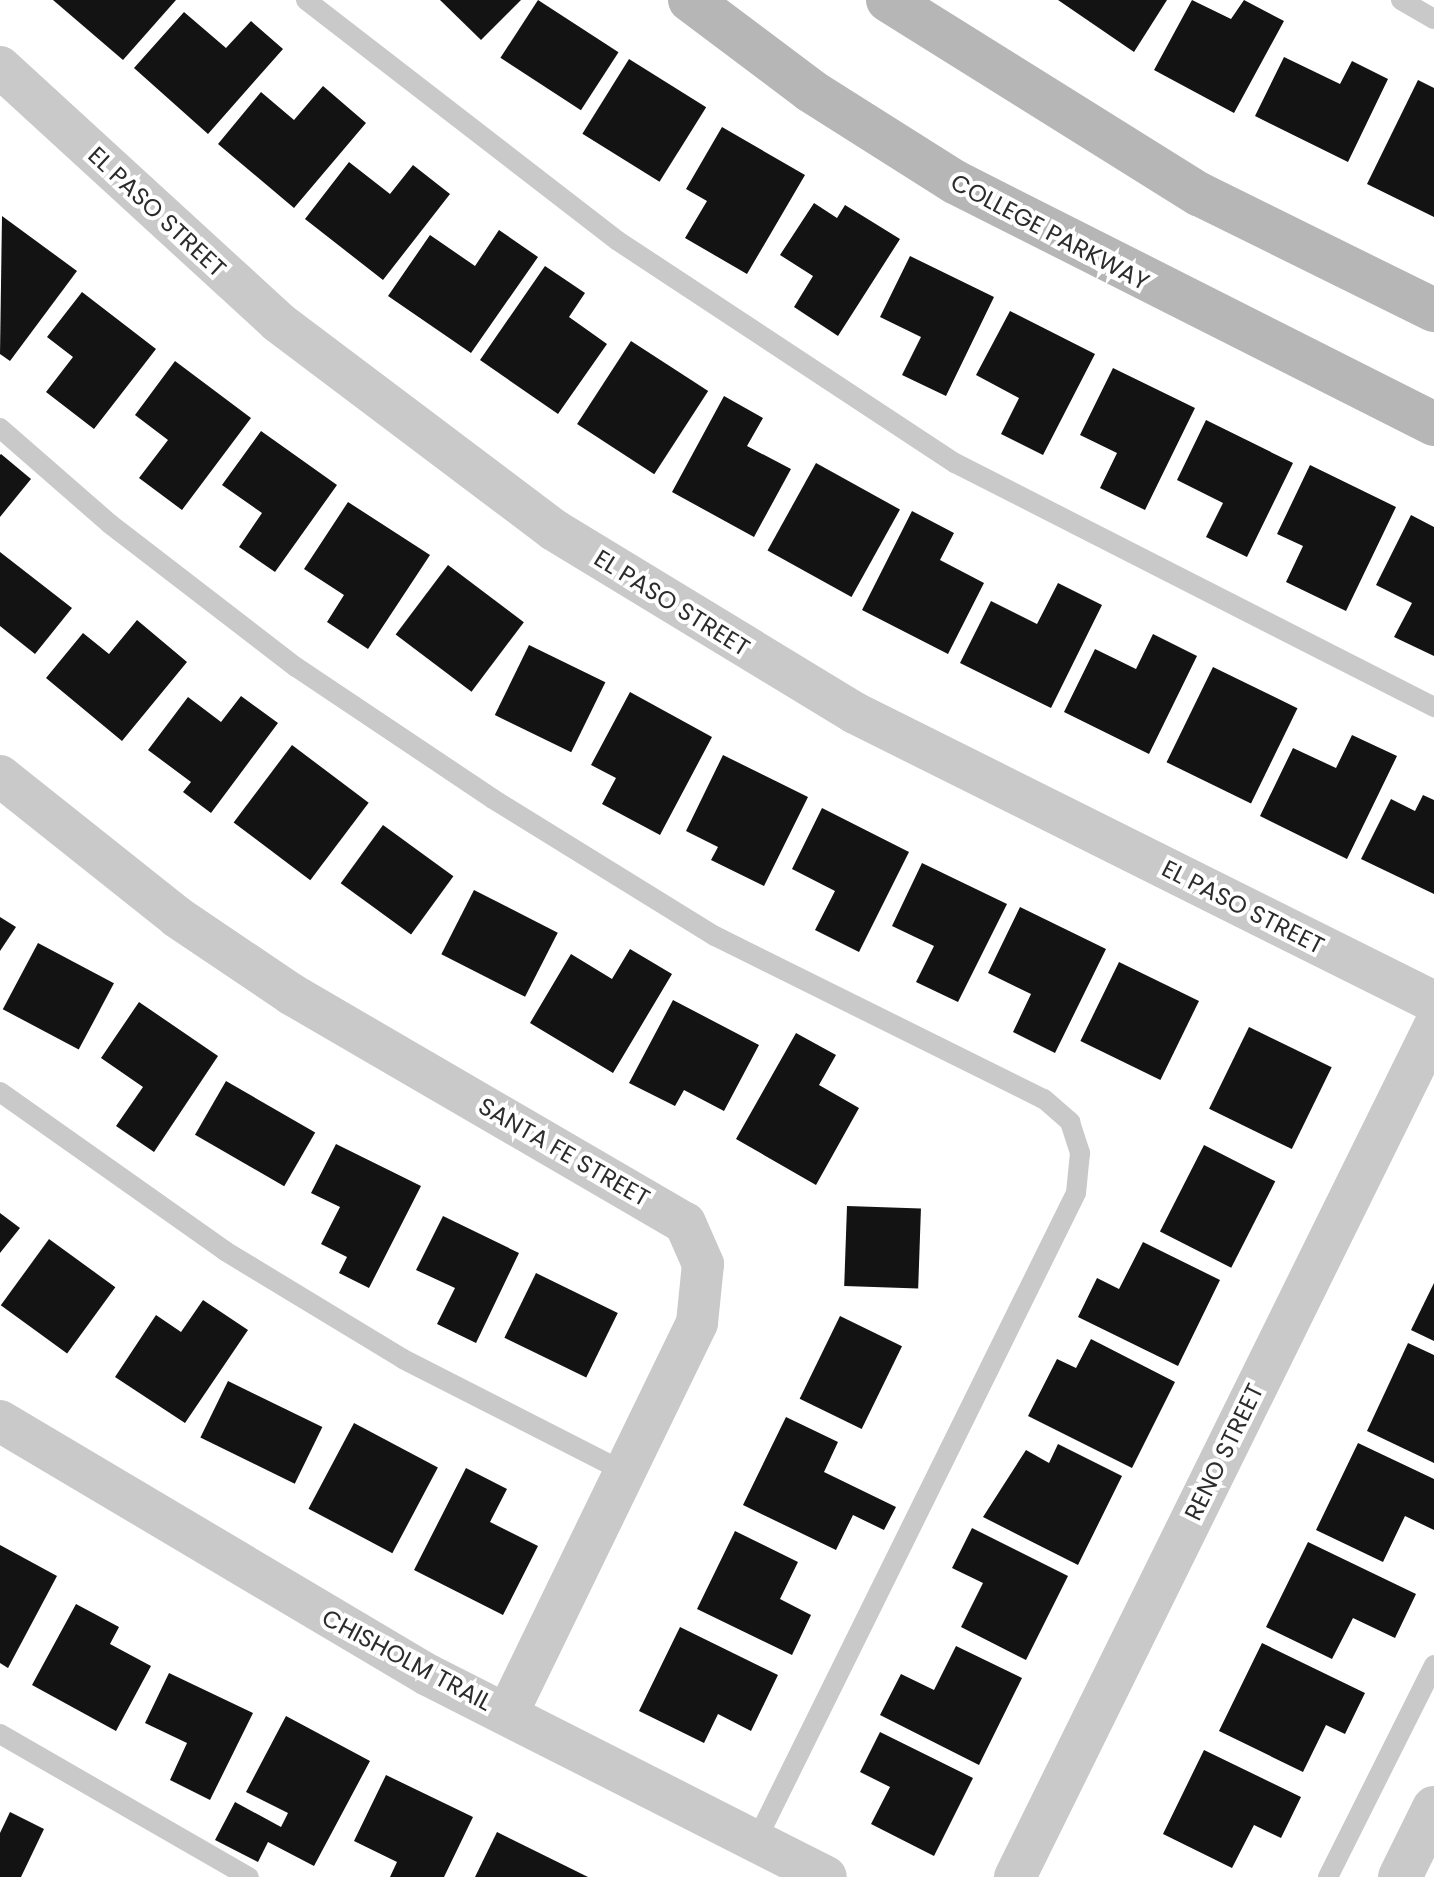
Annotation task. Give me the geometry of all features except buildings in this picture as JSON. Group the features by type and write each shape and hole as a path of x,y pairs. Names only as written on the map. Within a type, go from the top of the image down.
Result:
{"main road":[{"name":"COLLEGE PARKWAY","path":"690,0 811,91 955,182 1434,424"},
{"path":"888,0 1199,194 1434,310"}],"street":[{"name":"EL PASO STREET","path":"0,67 278,322 554,530 855,713 1434,1002"},
{"name":"SANTA FE STREET","path":"0,776 177,917 291,994 685,1223 703,1264 697,1323 507,1714"},
{"name":"RENO STREET","path":"1015,1877 1434,1027"},
{"name":"CHISHOLM TRAIL","path":"0,1421 123,1500 507,1714 826,1877"},
{"path":"1400,1877 1434,1808"}],"lane":[{"path":"306,0 618,241 955,463 1434,707"},
{"path":"1401,0 1434,19"},
{"path":"0,428 110,524 296,667 493,799 715,936 1044,1099 1070,1122 1080,1153 1076,1193 755,1843"},
{"path":"0,1092 225,1251 403,1359 625,1472"},
{"path":"1328,1877 1434,1665"},
{"path":"0,1734 249,1877"}]}
